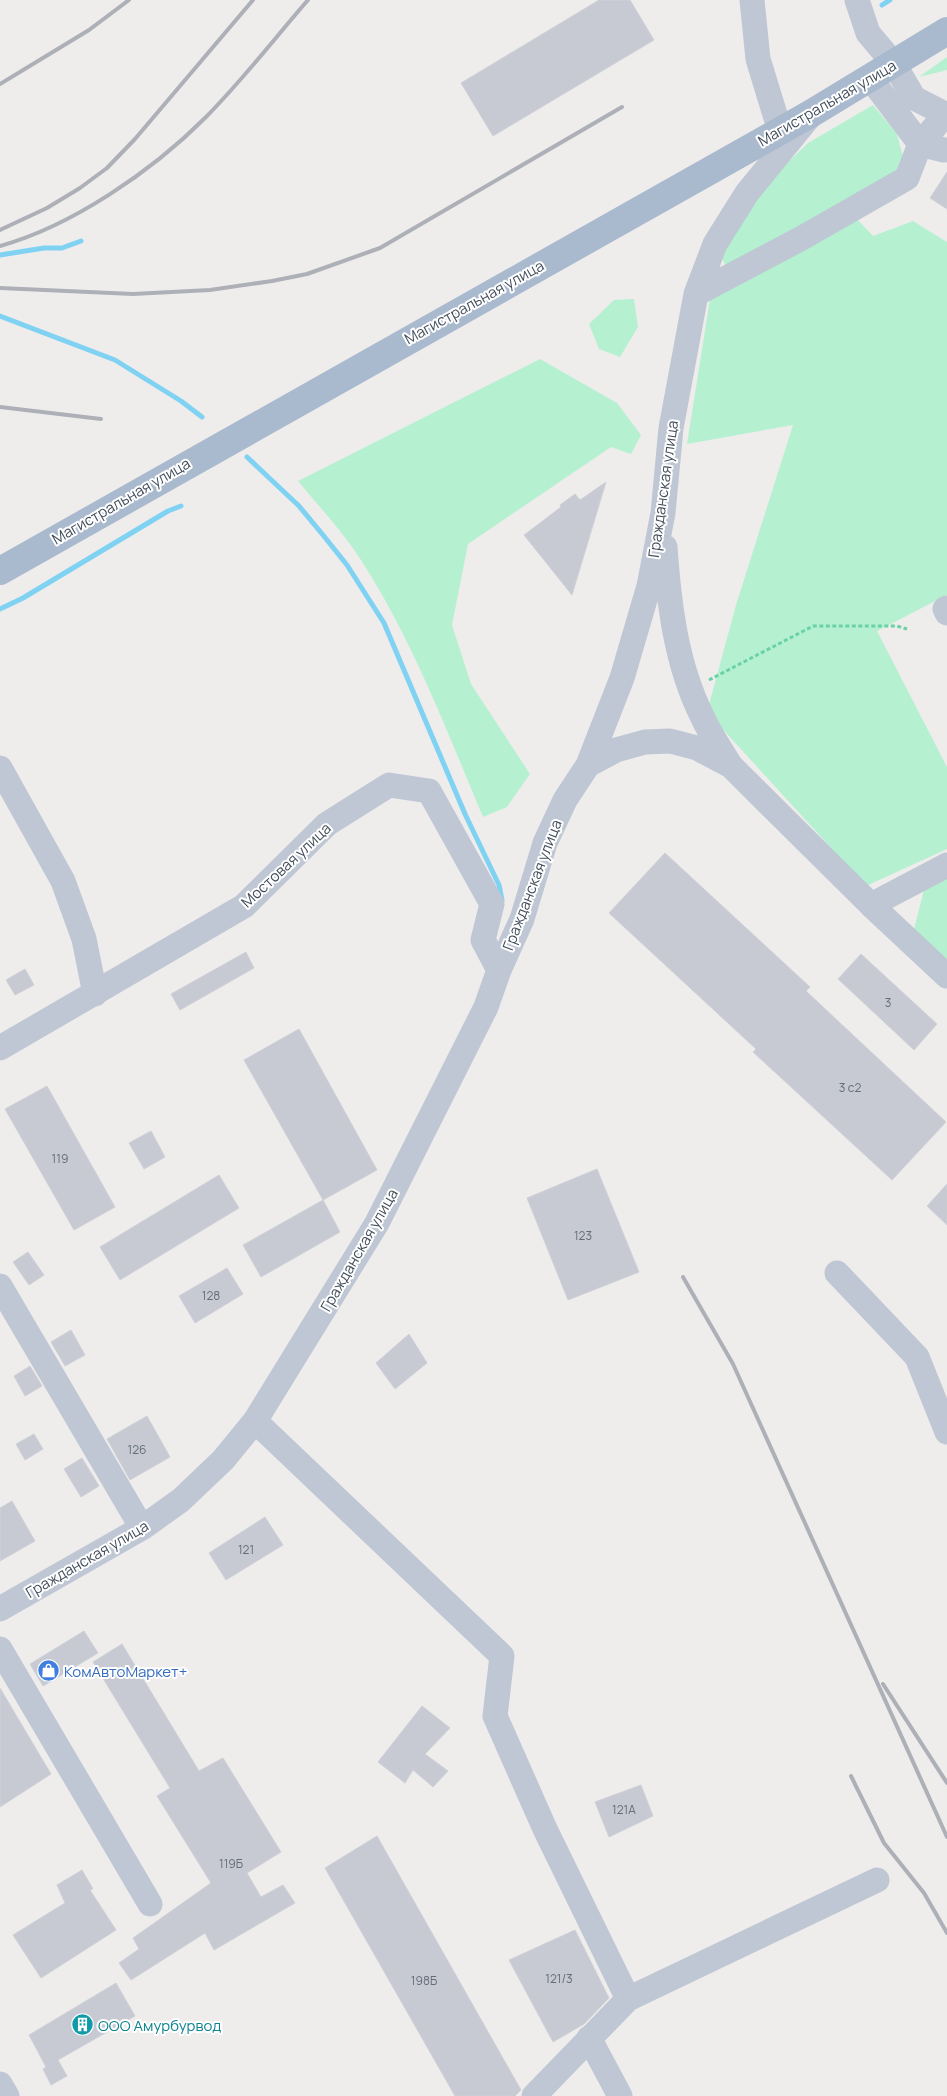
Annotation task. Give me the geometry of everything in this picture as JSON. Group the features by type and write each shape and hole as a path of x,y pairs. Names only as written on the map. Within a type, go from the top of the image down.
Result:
{"main road":[{"name":"Магистральная улица","path":"0,570 812,113 947,32"}],"street":[{"path":"752,0 758,59 780,131"},
{"path":"696,294 802,238 907,178 920,144 946,115 914,98 894,64 868,32 857,0"},
{"path":"870,78 920,144 944,150"},
{"name":"Гражданская улица","path":"0,1609 142,1528 181,1500 223,1460 255,1421 377,1224 486,1007 499,970 522,919 545,843 565,800 588,765 622,678 649,586 663,513 671,428 696,294 716,244 747,193 812,113"},
{"path":"663,513 669,596 681,661 701,716 731,766 871,905 947,976"},
{"path":"947,608 945,609 947,613"},
{"path":"588,765 616,750 645,742 670,741 697,748 731,766"},
{"path":"0,768 63,881 84,939 95,994"},
{"name":"Мостовая улица","path":"0,1048 244,906 327,824 389,785 429,791 492,904 483,940 499,970"},
{"path":"871,905 947,865"},
{"path":"837,1273 917,1357 947,1432"},
{"path":"0,1286 142,1528"},
{"path":"255,1421 502,1656 495,1716 544,1829 628,1999"},
{"path":"0,1648 150,1904"},
{"path":"534,2096 628,1999 877,1880"},
{"path":"589,2038 620,2096"},
{"path":"0,2084 6,2096"}],"path":[{"path":"692,689 813,626 897,626 907,629"}],"green space":[{"path":"947,57 947,70 919,77"},
{"path":"873,105 897,134 906,168 732,270 724,263 720,251 758,191 808,143"},
{"path":"857,219 873,236 913,221 947,242 947,595 877,631 947,767 947,849 866,886 707,712 736,605 793,425 687,444 710,299"},
{"path":"634,299 638,327 620,357 599,349 589,324 614,300"},
{"path":"540,359 617,403 641,435 631,454 611,447 468,544 452,625 471,684 530,774 507,807 483,817 410,647 393,614 355,551 335,524 298,481"},
{"path":"947,875 947,964 913,933 925,886"}],"building":[{"path":"599,0 630,0 654,40 493,136 461,83"},
{"path":"947,172 947,209 930,198"},
{"path":"606,482 572,595 524,535 575,494 580,500"},
{"path":"665,853 810,987 806,991 946,1122 892,1180 753,1052 756,1049 609,913"},
{"path":"246,952 254,968 180,1010 171,994"},
{"path":"861,954 937,1024 914,1050 838,979"},
{"path":"25,969 34,985 15,995 6,980"},
{"path":"299,1029 377,1170 323,1200 244,1060"},
{"path":"47,1086 115,1207 74,1230 5,1109"},
{"path":"151,1131 165,1157 144,1169 129,1143"},
{"path":"597,1169 639,1272 568,1300 527,1198"},
{"path":"219,1175 239,1208 120,1280 100,1247"},
{"path":"947,1184 947,1225 927,1206"},
{"path":"323,1200 340,1232 261,1277 243,1245"},
{"path":"28,1252 44,1275 29,1285 13,1262"},
{"path":"227,1268 243,1294 195,1323 179,1296"},
{"path":"71,1330 85,1355 65,1366 51,1342"},
{"path":"409,1334 427,1363 395,1389 376,1363"},
{"path":"30,1366 42,1386 25,1396 14,1376"},
{"path":"147,1416 170,1457 130,1480 107,1439"},
{"path":"34,1434 43,1449 25,1460 16,1444"},
{"path":"82,1458 99,1486 81,1497 64,1469"},
{"path":"12,1501 35,1541 0,1561 0,1508"},
{"path":"265,1517 283,1545 226,1580 209,1553"},
{"path":"84,1631 98,1653 43,1686 30,1664"},
{"path":"122,1644 199,1771 223,1758 281,1852 247,1873 261,1897 283,1885 295,1903 214,1950 205,1933 131,1980 119,1963 139,1949 133,1938 211,1883 157,1796 170,1788 93,1662"},
{"path":"0,1688 51,1774 0,1807"},
{"path":"422,1706 450,1728 425,1754 448,1771 433,1787 413,1770 405,1783 378,1762"},
{"path":"641,1785 653,1816 609,1837 595,1802"},
{"path":"377,1836 521,2090 515,2096 455,2096 325,1868"},
{"path":"82,1870 93,1889 90,1890 116,1930 41,1978 13,1935 65,1903 57,1885"},
{"path":"575,1930 609,1998 584,2024 553,2042 509,1960"},
{"name":"ООО Амурбурвод","path":"116,1983 135,2016 58,2060 67,2076 51,2085 43,2069 46,2067 29,2035"}],"waterway":[{"path":"882,5 890,0"},
{"path":"0,255 44,248 62,248 81,241"},
{"path":"0,316 115,360 181,401 202,417"},
{"path":"247,457 299,506 323,535 347,565 384,623 465,814 499,885 502,900"},
{"path":"0,609 23,598 168,511 181,506"}],"railway":[{"path":"0,84 89,30 129,0"},
{"path":"0,230 47,208 80,188 107,168 135,139 253,0"},
{"path":"0,246 27,237 83,211 136,177 161,158 219,104 308,0"},
{"path":"0,288 133,294 210,290 307,274 380,248 622,107"},
{"path":"0,407 101,419"},
{"path":"683,1277 733,1364 947,1837"},
{"path":"883,1684 947,1783"},
{"path":"851,1776 884,1843 924,1893 947,1933"}],"place":[{"name":"КомАвтоМаркет+","path":"48,1671"},
{"name":"ООО Амурбурвод","path":"82,2025"}]}
